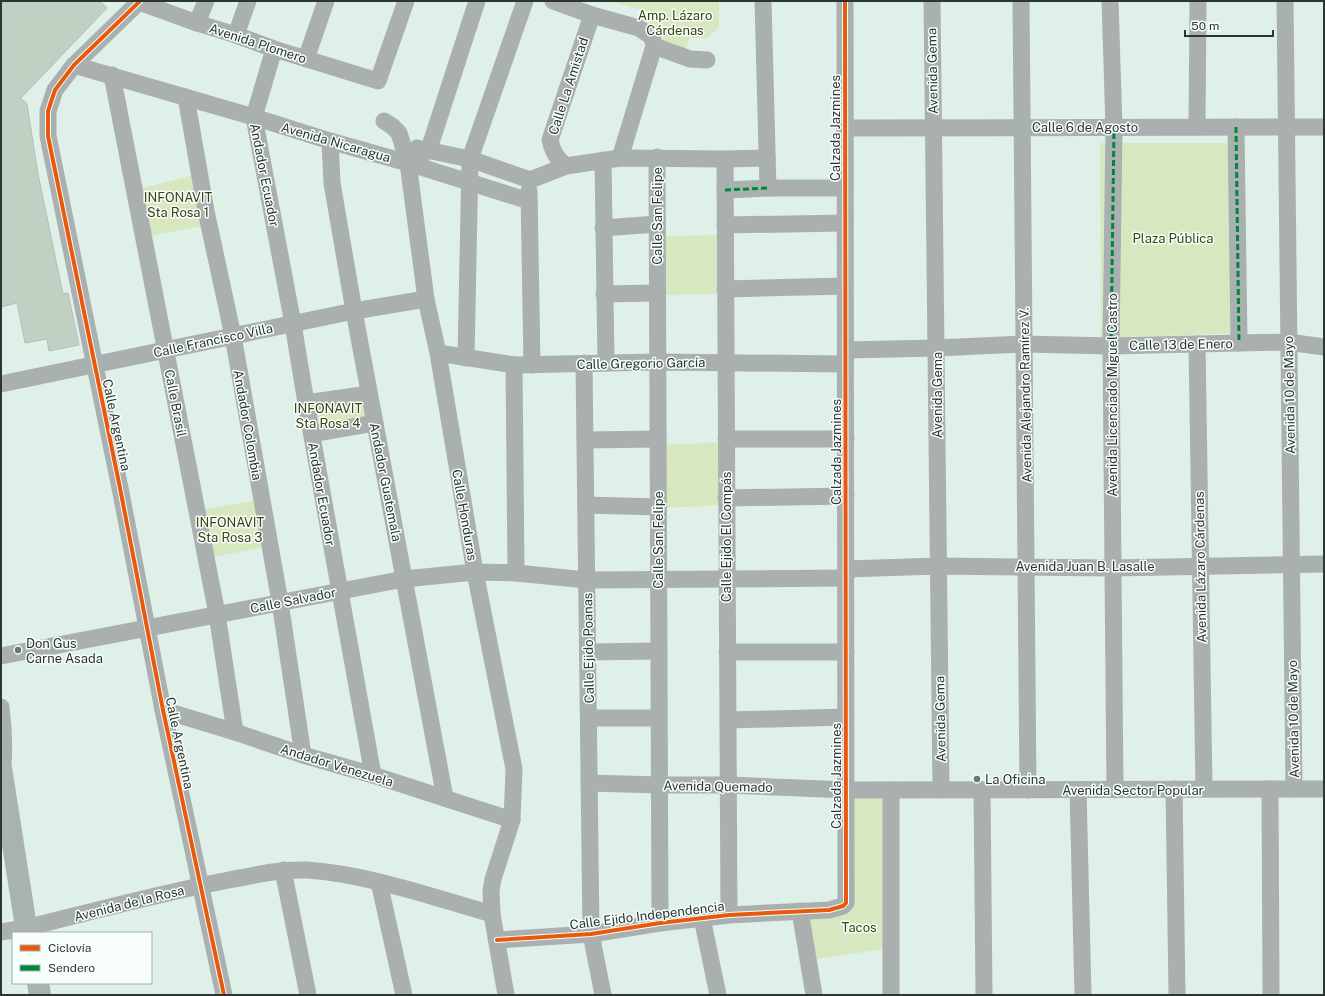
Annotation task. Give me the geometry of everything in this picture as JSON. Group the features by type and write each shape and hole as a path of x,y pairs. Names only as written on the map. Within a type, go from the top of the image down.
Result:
{"main road":[{"path":"2,771 17,931"},
{"path":"1,861 17,931"},
{"path":"25,984 28,995"},
{"path":"38,984 40,995"}],"street":[{"path":"197,23 206,1"},
{"path":"236,35 248,1"},
{"path":"306,58 326,1"},
{"name":"Avenida Plomero","path":"139,2 274,49 378,80 406,1"},
{"path":"408,163 422,156 430,146 477,1"},
{"path":"466,358 470,160 524,1"},
{"path":"553,1 592,15 639,28 653,41 690,59 707,60"},
{"path":"764,1 768,188"},
{"name":"Calzada Jazmines","path":"845,1 846,903"},
{"name":"Avenida Gema","path":"932,1 941,790"},
{"name":"Avenida Alejandro Ramírez V.","path":"1021,1 1028,790"},
{"name":"Avenida Licenciado Miguel Castro","path":"1110,1 1114,128 1111,346 1116,790"},
{"path":"1198,1 1198,128"},
{"name":"Avenida 10 de Mayo","path":"1285,1 1294,789"},
{"name":"Calle Argentina","path":"139,2 74,65 54,90 48,112 48,136 148,628 162,710 224,995"},
{"name":"Calle La Amistad","path":"566,166 557,159 550,140 592,15"},
{"path":"620,158 653,41"},
{"name":"Andador Ecuador","path":"274,49 254,117 293,324 374,775"},
{"name":"Avenida Nicaragua","path":"74,65 408,163 529,201"},
{"name":"Calle Brasil","path":"112,75 217,614 235,732"},
{"name":"Andador Colombia","path":"186,97 206,211 233,336 280,602 303,755"},
{"name":"Calle Honduras","path":"384,121 399,133 408,163 426,299 438,353 475,572 514,769 512,820 493,880 491,891 492,914 506,995"},
{"path":"1236,127 1239,343"},
{"name":"Calle 6 de Agosto","path":"845,128 1324,127"},
{"name":"Andador Guatemala","path":"330,141 332,182 354,311 445,798"},
{"path":"403,145 470,160 530,180 566,166 620,158 767,158"},
{"name":"Calle San Felipe","path":"656,157 660,923"},
{"name":"Calle Ejido El Compás","path":"724,159 729,915"},
{"path":"603,160 606,363"},
{"path":"530,180 529,201 532,365"},
{"path":"725,190 768,188 845,188"},
{"path":"725,226 845,223"},
{"path":"603,228 657,224"},
{"path":"725,289 845,286"},
{"path":"604,294 657,293"},
{"name":"Calle Francisco Villa","path":"1,384 354,311 426,299"},
{"name":"Calle 13 de Enero","path":"845,357 936,348 1024,344 1111,346 1288,342 1324,347"},
{"name":"Avenida Lázaro Cárdenas","path":"1197,344 1204,790"},
{"name":"Calle Gregorio García","path":"438,353 514,365 726,362 845,357"},
{"name":"Calle Ejido Poanas","path":"584,363 591,934 603,995"},
{"path":"514,365 516,574"},
{"path":"306,403 369,394"},
{"path":"312,434 375,423"},
{"path":"585,440 658,439"},
{"path":"726,439 846,439"},
{"path":"726,498 846,496"},
{"path":"586,505 658,507"},
{"name":"Avenida Juan B. Lasalle","path":"727,579 846,573 938,566 1113,568 1324,564"},
{"name":"Calle Salvador","path":"1,656 404,579 475,572 587,580 727,579"},
{"path":"588,652 659,652"},
{"path":"727,652 846,652"},
{"path":"1,707 4,743 2,771"},
{"name":"Andador Venezuela","path":"162,710 235,732 303,755 374,775 512,820"},
{"path":"728,720 846,717"},
{"path":"589,718 659,718"},
{"name":"Avenida Quemado","path":"589,783 728,785 846,790"},
{"path":"1270,789 1271,995"},
{"name":"Avenida Sector Popular","path":"846,790 1324,789"},
{"path":"891,790 891,995"},
{"path":"982,790 984,995"},
{"path":"1078,790 1082,995"},
{"path":"1174,790 1177,995"},
{"path":"283,870 308,995"},
{"name":"Avenida de la Rosa","path":"17,931 200,886 283,870 306,870 336,873 380,882 492,914"},
{"path":"380,882 404,995"},
{"name":"Calle Ejido Independencia","path":"497,940 591,934 660,923 729,915 829,910 843,906 846,903"},
{"path":"800,911 814,995"},
{"path":"702,918 718,995"}],"green space":[{"name":"Amp. Lázaro Cárdenas","path":"608,1 719,1 719,27 707,38 690,38 684,53 658,42 648,29 651,12"},
{"name":"Plaza Pública","path":"1100,143 1245,143 1245,333 1101,338"},
{"name":"INFONAVIT Sta Rosa 1","path":"199,174 209,225 144,237 134,190"},
{"path":"720,235 720,294 658,295 658,236"},
{"name":"INFONAVIT Sta Rosa 4","path":"369,394 375,423 312,434 306,403"},
{"path":"721,442 724,505 666,508 663,445"},
{"name":"INFONAVIT Sta Rosa 3","path":"261,499 270,546 207,558 197,511"},
{"name":"Tacos","path":"850,793 887,794 884,949 810,960 802,912 843,908"}],"building":[{"path":"1,1 100,1 107,8 21,98 27,104 38,174 63,294 68,293 79,345 49,351 47,339 25,343 17,303 1,307"}],"marked path":[{"path":"1111,346 1114,127"},
{"path":"1236,127 1239,343"},
{"path":"725,190 768,188"}],"cycle path":[{"path":"140,1 74,65 55,90 48,111 48,136 120,488 163,710 224,995"},
{"path":"497,940 591,934 660,923 729,915 829,910 843,906 846,903 845,1"}],"place":[{"name":"Don Gus Carne Asada","path":"18,650"},
{"name":"La Oficina","path":"977,779"}]}
